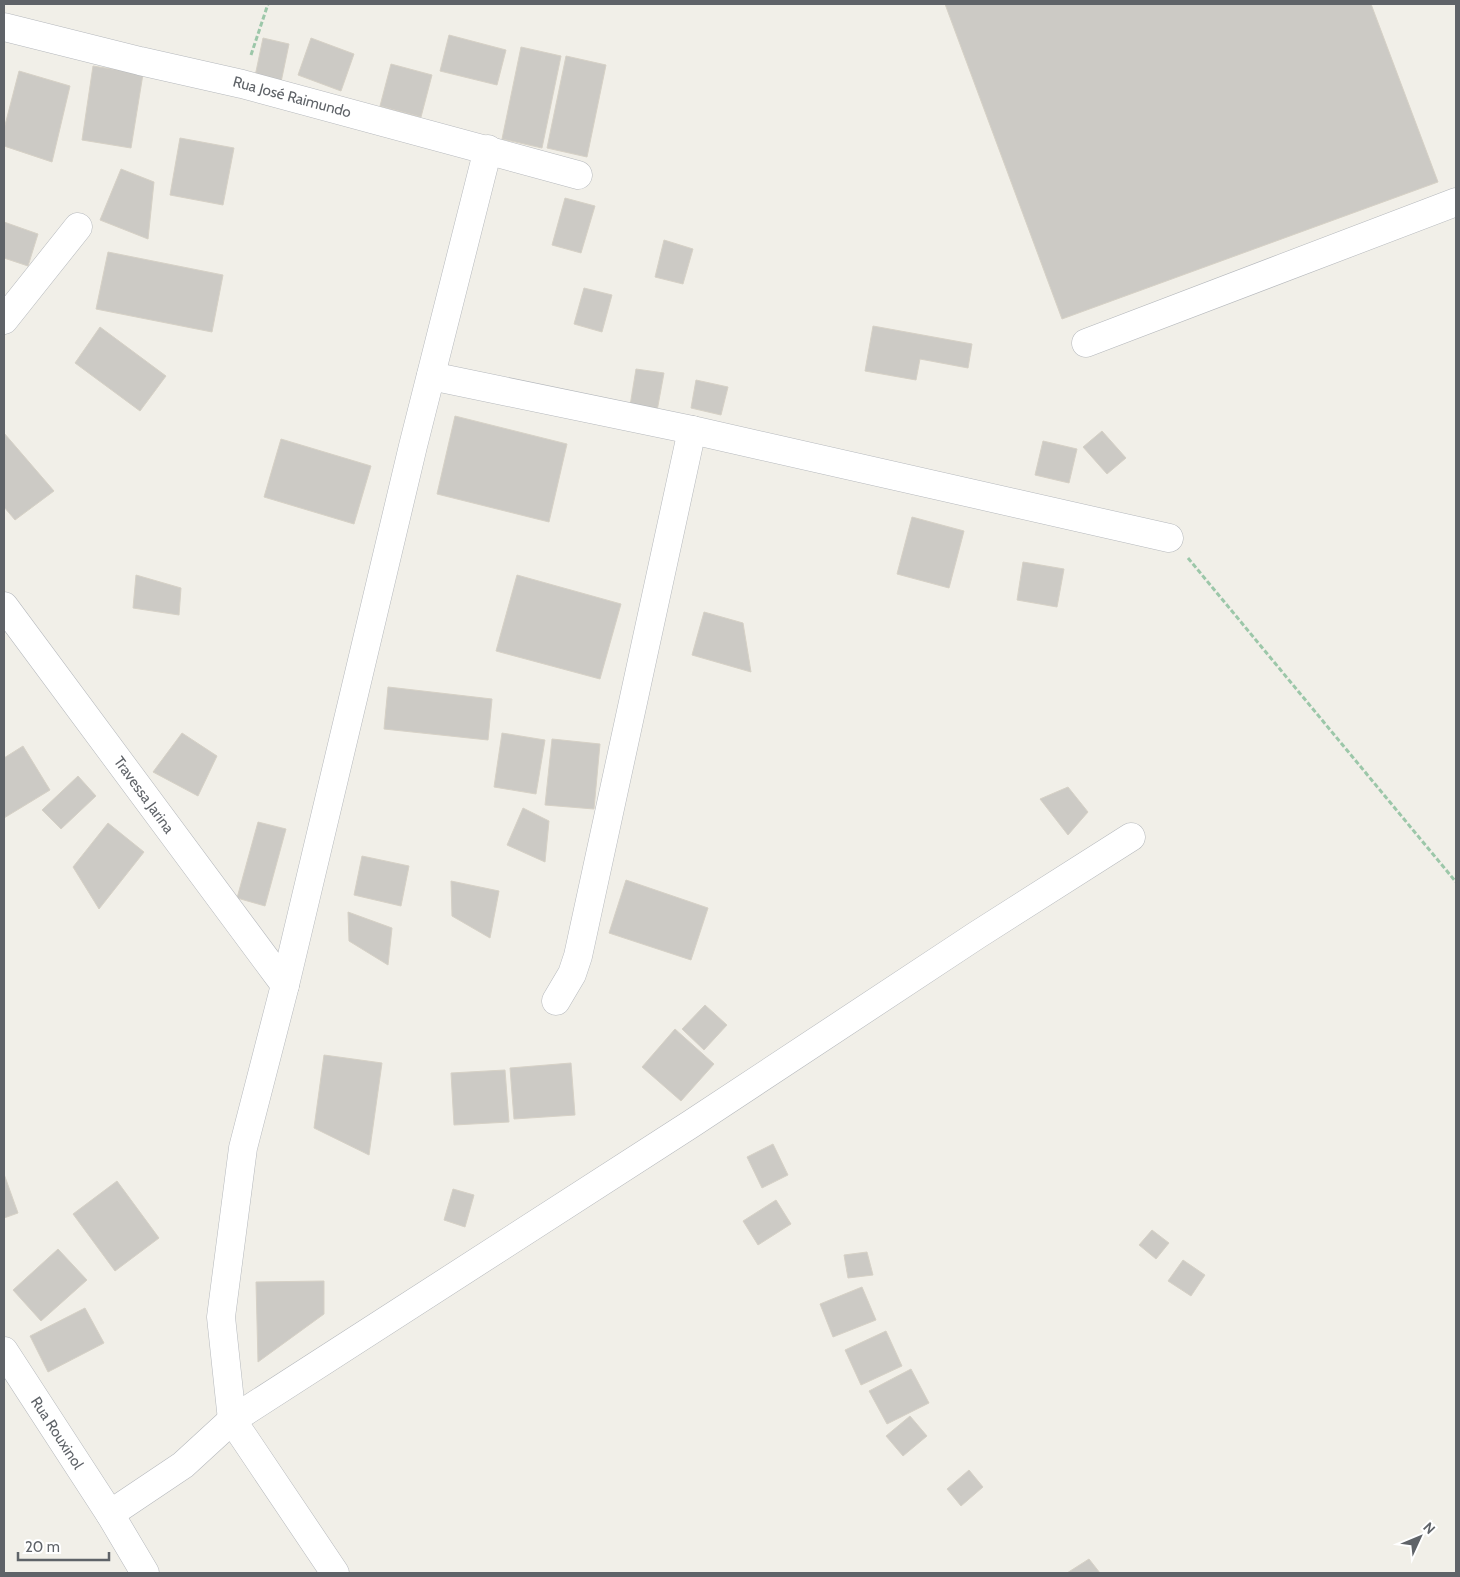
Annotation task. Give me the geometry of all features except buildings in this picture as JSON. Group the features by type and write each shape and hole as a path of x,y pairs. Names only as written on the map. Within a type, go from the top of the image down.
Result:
{"street":[{"name":"Rua José Raimundo","path":"4,27 140,62 242,84 488,149 578,175"},
{"path":"335,1573 232,1420 220,1317 243,1148 285,985 431,376 488,149"},
{"path":"1086,343 1456,202"},
{"path":"4,320 78,227"},
{"path":"431,376 692,430 1176,546"},
{"path":"556,1001 572,974 578,956 692,430"},
{"name":"Travessa Jarina","path":"4,606 285,985"},
{"path":"110,1514 183,1465 232,1420 691,1124 977,935 1131,837"},
{"name":"Rua Rouxinol","path":"4,1351 110,1514 144,1573"}],"path":[{"path":"242,84 268,4"},
{"path":"1176,546 1456,882"}]}
